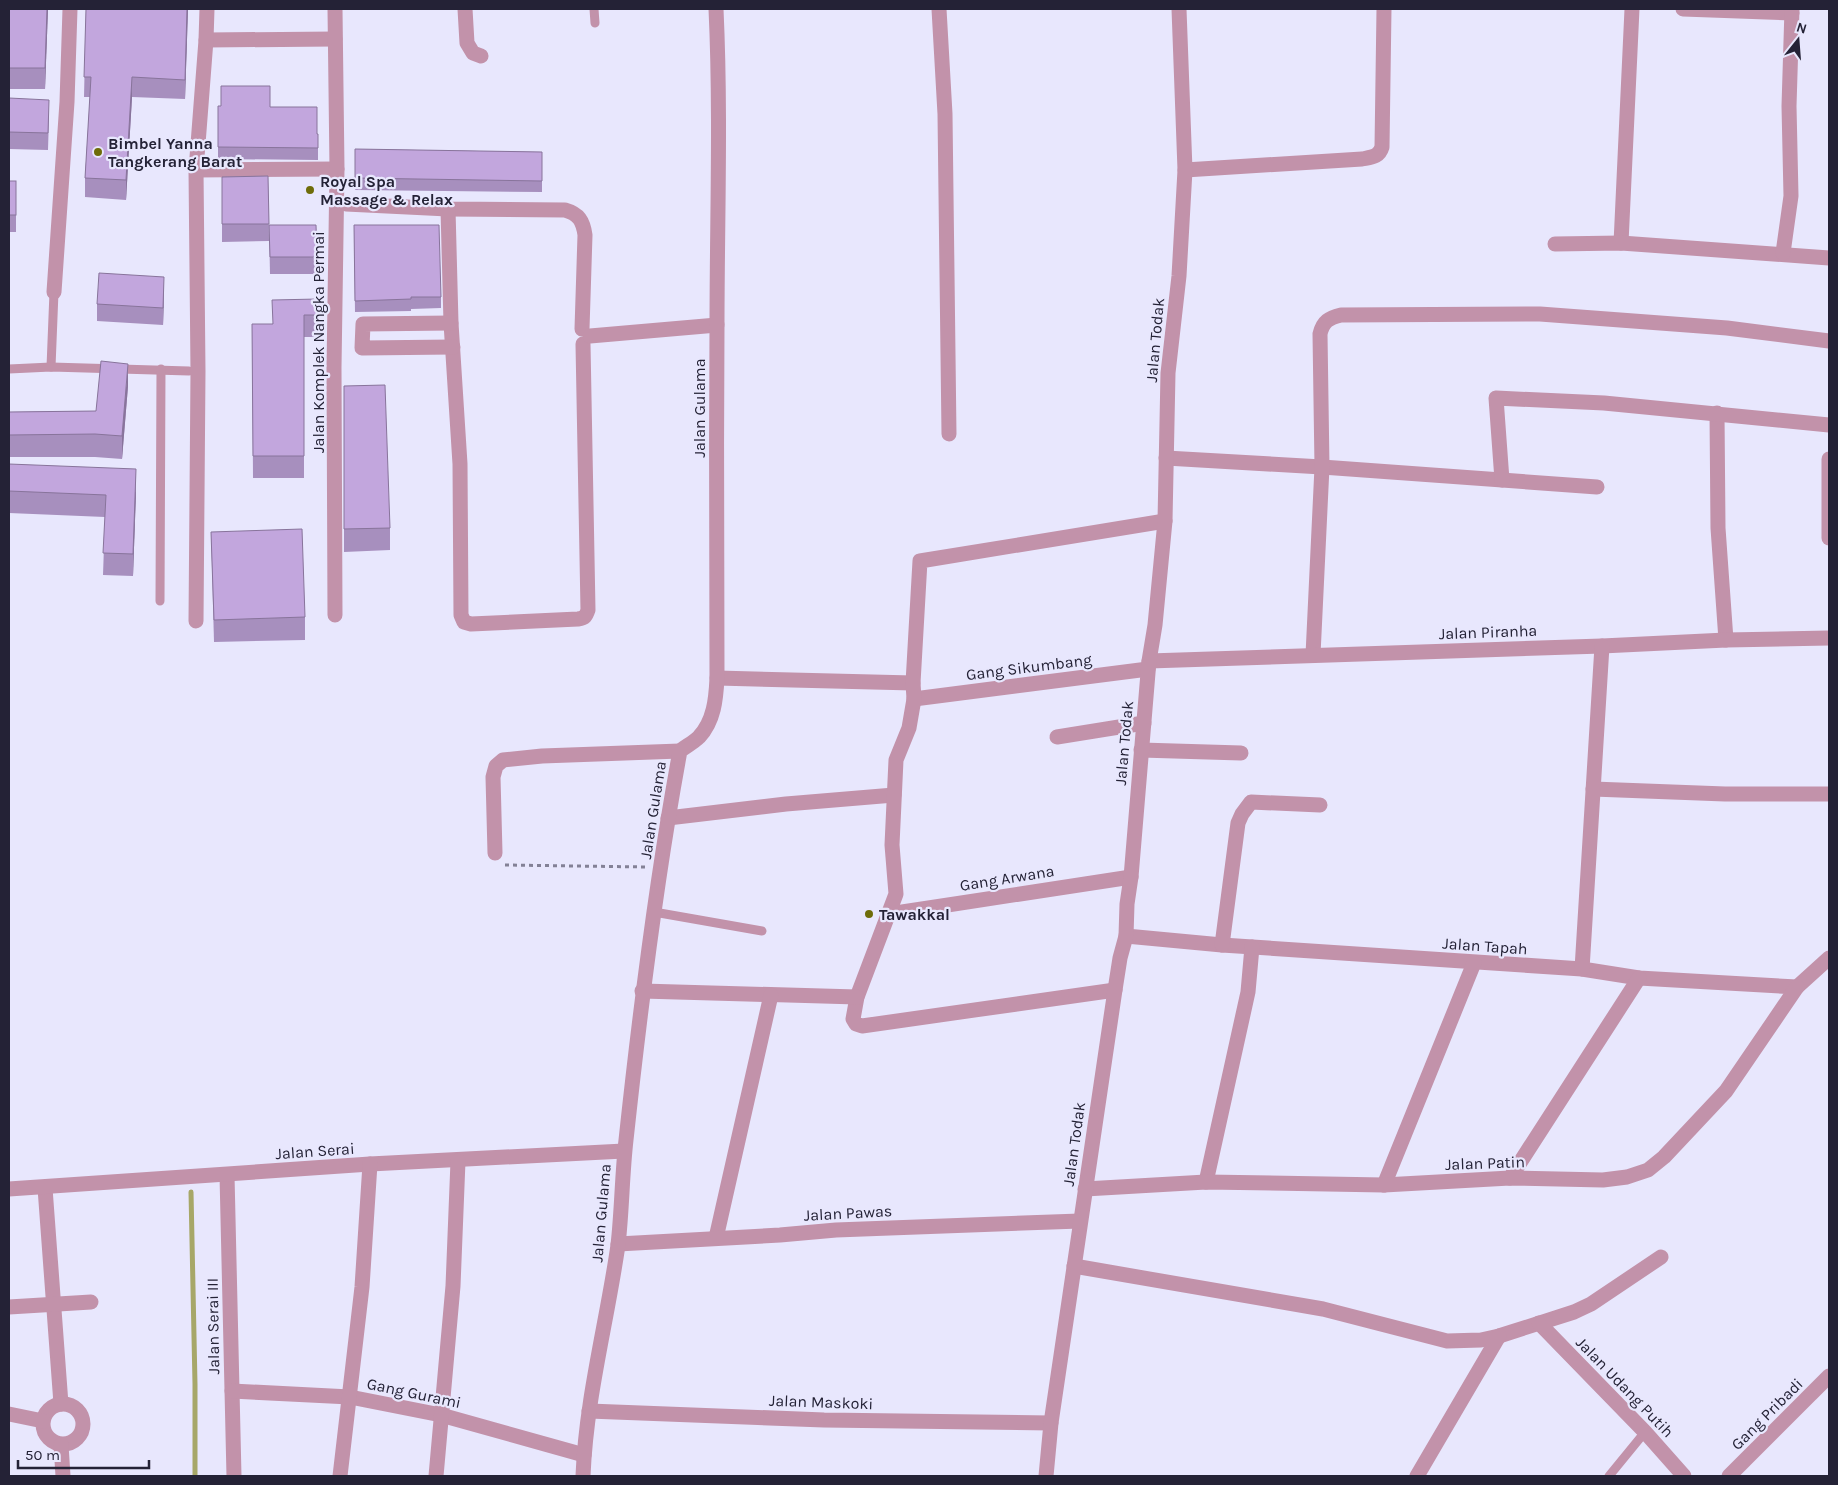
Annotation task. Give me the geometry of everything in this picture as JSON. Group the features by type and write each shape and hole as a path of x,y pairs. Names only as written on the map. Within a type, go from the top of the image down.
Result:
{"street":[{"path":"54,292 67,102 70,9"},
{"path":"196,621 194,371 196,170 207,9"},
{"name":"Jalan Komplek Nangka Permai","path":"335,9 337,169 334,368 335,615"},
{"path":"465,9 469,49 481,56"},
{"name":"Jalan Gulama","path":"583,1476 589,1411 618,1244 624,1151 642,990 668,818 680,751 698,738 716,706 719,181 716,9"},
{"path":"940,9 945,114 949,434"},
{"name":"Jalan Todak","path":"1046,1476 1051,1423 1114,990 1126,936 1127,904 1131,877 1148,665 1155,624 1165,520 1168,373 1179,276 1184,170 1179,9"},
{"path":"1184,170 1362,159 1376,156 1382,147 1384,9"},
{"path":"1621,243 1632,9"},
{"path":"1683,9 1792,11 1789,106 1791,196 1783,253"},
{"path":"206,40 335,39"},
{"path":"196,170 337,169"},
{"path":"346,204 448,209 566,210 576,214 583,223 585,235 588,610 582,618 471,624 464,622 461,615 460,464 451,323 448,209"},
{"path":"1555,244 1621,243 1783,253 1829,258"},
{"path":"1313,655 1322,467 1320,334 1326,321 1341,315 1540,314 1718,328 1829,341"},
{"path":"451,323 363,324 362,348 453,347"},
{"path":"585,336 717,325"},
{"path":"1502,480 1496,398 1604,403 1829,425"},
{"path":"1717,413 1718,528 1726,640"},
{"path":"1166,458 1322,467 1596,487"},
{"path":"1829,459 1829,538"},
{"path":"1114,990 862,1026 856,1024 853,1019 857,997 896,894 892,845 896,760 908,728 914,699 913,683 920,561 1165,520"},
{"name":"Jalan Piranha","path":"1148,665 1313,655 1829,638"},
{"path":"1582,969 1602,646"},
{"name":"Gang Sikumbang","path":"914,699 1148,665"},
{"path":"717,678 913,683"},
{"path":"1057,736 1144,723"},
{"path":"1141,750 1241,753"},
{"path":"495,853 493,777 496,766 503,760 542,756 680,751"},
{"path":"1593,790 1725,794 1829,794"},
{"path":"668,818 786,804 894,795"},
{"path":"1222,945 1238,823 1242,814 1251,802 1320,805"},
{"name":"Gang Arwana","path":"889,914 1131,877"},
{"name":"Jalan Tapah","path":"1126,936 1222,945 1582,969 1639,978 1797,987"},
{"path":"1206,1182 1248,992 1252,946"},
{"path":"1797,987 1829,958"},
{"path":"1384,1185 1474,963"},
{"path":"1510,1178 1639,978"},
{"name":"Jalan Patin","path":"1086,1189 1206,1182 1384,1185 1510,1178 1603,1180 1628,1177 1648,1170 1664,1158 1726,1091 1797,987"},
{"path":"642,990 857,997"},
{"path":"716,1238 771,995"},
{"name":"Jalan Serai","path":"9,1189 370,1164 458,1161 624,1151"},
{"path":"436,1476 453,1286 458,1161"},
{"path":"340,1476 362,1287 370,1164"},
{"name":"Jalan Serai III","path":"227,1175 234,1476"},
{"path":"45,1188 61,1404"},
{"name":"Jalan Pawas","path":"618,1244 836,1230 1080,1221"},
{"path":"1074,1266 1323,1309 1447,1340 1481,1340 1574,1312 1591,1304 1661,1257"},
{"path":"9,1307 91,1302"},
{"name":"Jalan Udang Putih","path":"1539,1323 1645,1432 1684,1476"},
{"path":"1417,1476 1499,1336"},
{"name":"Gang Pribadi","path":"1728,1476 1829,1376"},
{"name":"Gang Gurami","path":"232,1391 350,1397 441,1415 584,1455"},
{"path":"61,1404 68,1404 74,1407 84,1424 82,1431 74,1441 61,1445 55,1443 45,1434 42,1428 42,1421 48,1409 61,1404"},
{"name":"Jalan Maskoki","path":"589,1411 824,1420 1051,1423"},
{"path":"9,1414 42,1421"},
{"path":"61,1445 63,1476"}],"lane":[{"path":"594,9 595,23"},
{"path":"51,367 54,292"},
{"path":"9,369 51,367 194,371"},
{"path":"160,369 160,601"},
{"path":"654,912 762,931"},
{"path":"1609,1476 1645,1432"}],"path":[{"path":"495,853 497,861 506,866 661,867"}],"building":[{"path":"9,9 47,9 45,68 9,68"},
{"path":"86,9 187,9 185,80 132,77 126,180 85,178 91,77 84,77"},
{"path":"221,86 270,86 270,107 317,107 318,148 218,147 218,106 221,106"},
{"path":"9,98 49,100 48,133 9,132"},
{"path":"355,149 542,152 542,181 355,178"},
{"path":"268,176 269,224 222,224 222,177"},
{"path":"9,181 16,181 16,215 9,215"},
{"path":"269,225 316,225 317,257 270,257"},
{"path":"354,225 439,225 441,297 355,301"},
{"path":"99,273 164,277 163,308 97,304"},
{"path":"318,299 318,315 304,315 304,456 253,456 252,324 273,324 272,300"},
{"path":"101,361 128,364 122,436 95,434 9,435 9,412 96,411"},
{"path":"385,385 390,528 344,529 344,386"},
{"path":"9,464 136,469 133,554 103,553 106,495 9,491"},
{"path":"302,529 305,617 214,620 211,532"}],"waterway":[{"path":"191,1192 195,1476"}],"place":[{"name":"Bimbel Yanna Tangkerang Barat","path":"98,152"},
{"name":"Royal Spa Massage & Relax","path":"310,190"},
{"name":"Tawakkal","path":"869,914"}]}
